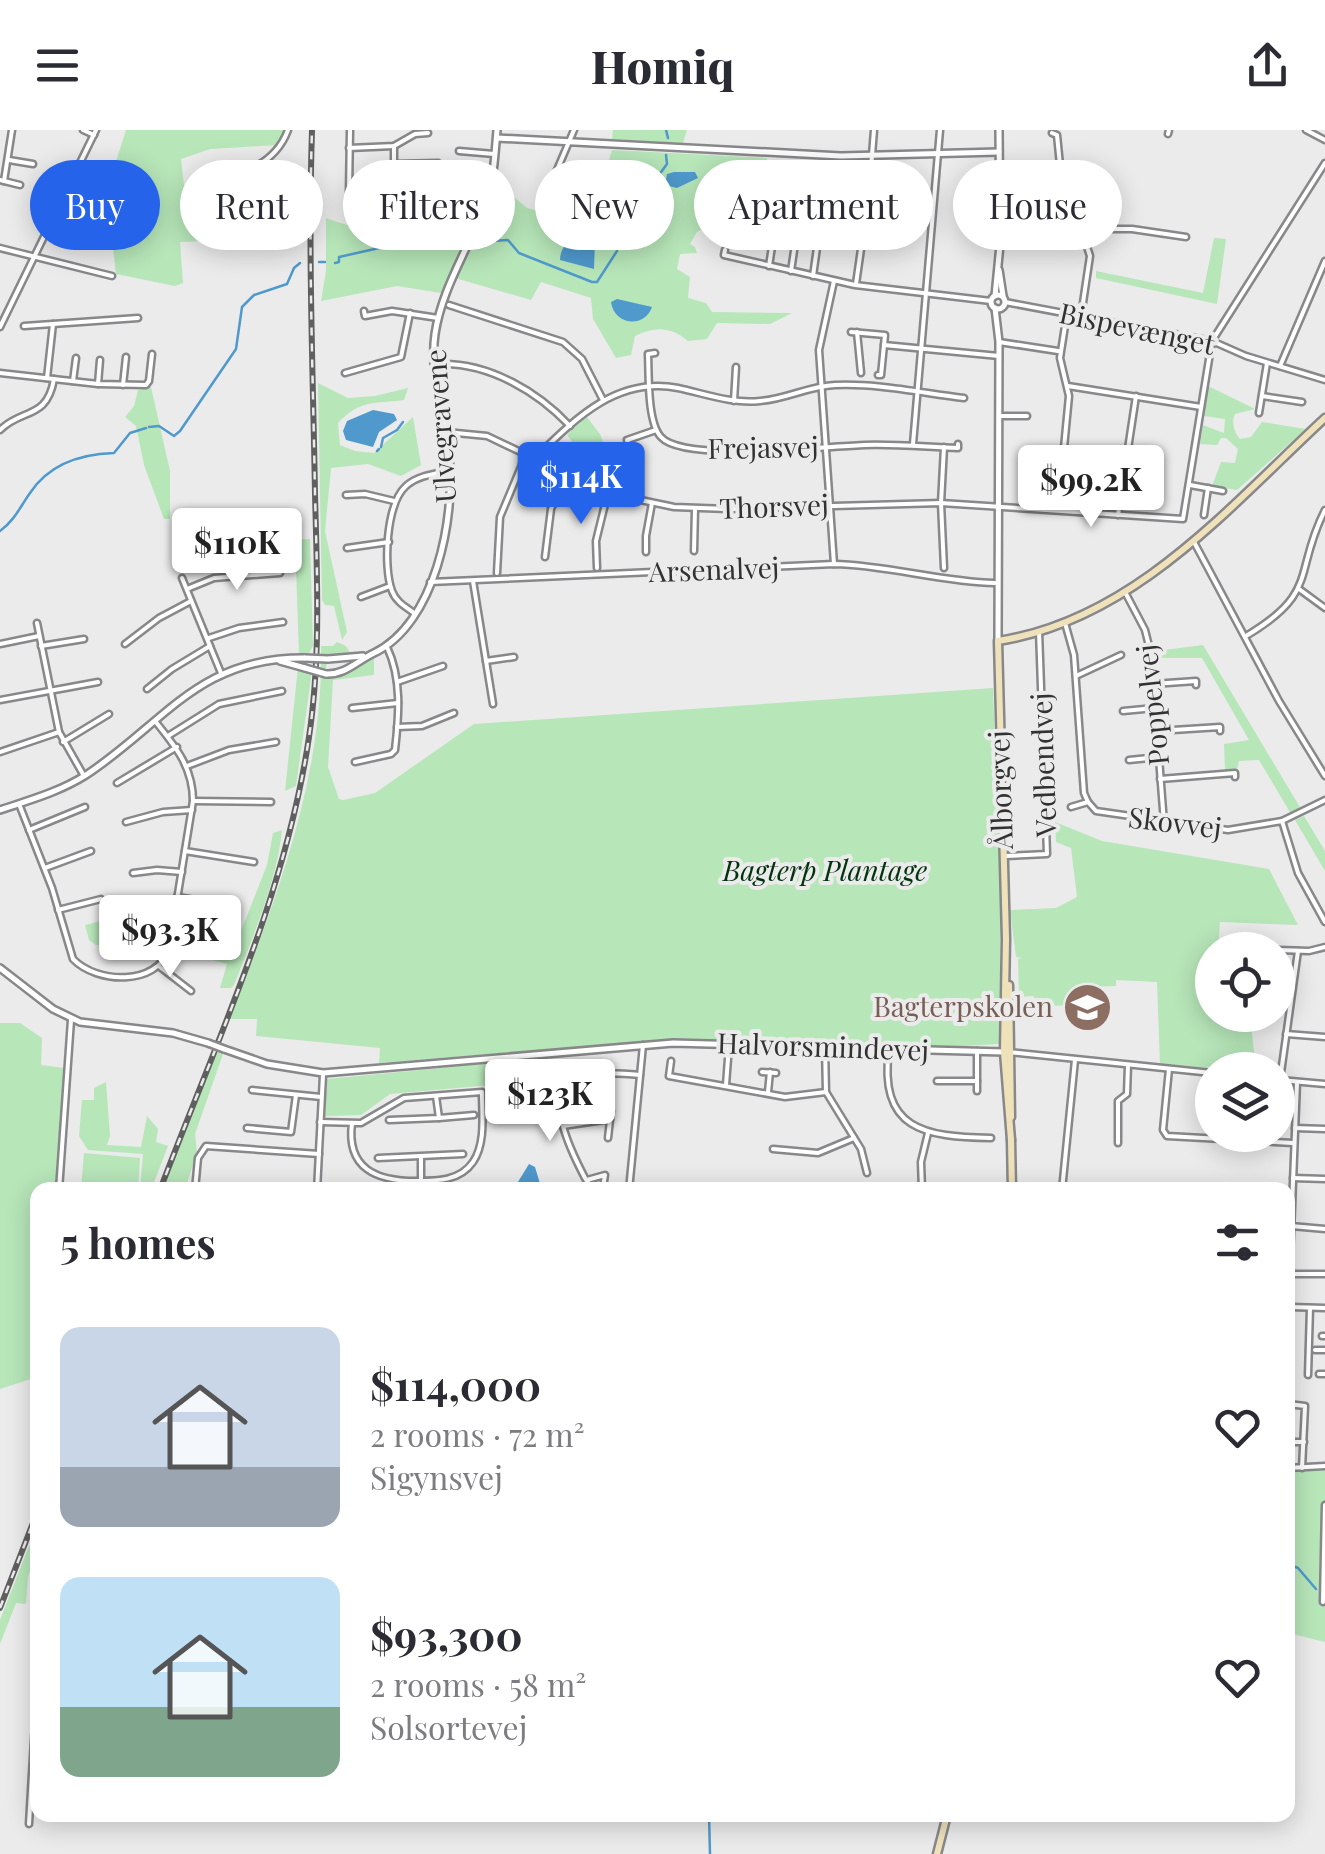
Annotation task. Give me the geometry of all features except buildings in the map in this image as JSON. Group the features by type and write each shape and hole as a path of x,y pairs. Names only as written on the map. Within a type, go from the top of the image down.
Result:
{"main road":[{"path":"998,641 1064,621 1124,591 1194,542 1325,418"},
{"name":"Ålborgvej","path":"998,641 1012,1182"},
{"path":"937,1854 945,1822"}],"street":[{"path":"12,130 2,181 20,185"},
{"path":"0,327 95,133 83,130"},
{"path":"269,160 288,130"},
{"path":"349,160 350,130"},
{"name":"Ulvegravene","path":"267,660 326,674 345,671 387,648 417,615 448,513 450,471 434,362 438,318 490,185 497,130"},
{"path":"561,160 574,130"},
{"path":"856,285 874,130"},
{"path":"913,446 940,130"},
{"path":"999,130 999,160"},
{"path":"1306,130 1325,140"},
{"path":"1052,133 1057,135 1059,160"},
{"path":"349,148 394,146 415,134 428,134"},
{"path":"496,138 873,156 999,152"},
{"path":"394,146 394,160"},
{"path":"459,150 494,154"},
{"path":"9,160 30,164"},
{"path":"1223,491 1190,486 1212,342 1325,162"},
{"path":"1122,229 1186,236"},
{"path":"0,248 112,276"},
{"name":"Bispevænget","path":"724,250 724,255 834,281 1067,313 1212,342 1325,380"},
{"path":"769,266 771,250"},
{"path":"791,270 794,250"},
{"path":"813,276 816,250"},
{"path":"998,641 1000,250"},
{"path":"1081,316 1091,268 1088,250"},
{"path":"1280,366 1325,261"},
{"path":"834,281 820,334 834,564"},
{"path":"449,304 563,342 582,359 603,400"},
{"path":"364,311 365,316 392,311 438,318"},
{"path":"345,373 401,357 410,312"},
{"path":"1058,510 1068,386 1060,351 1067,313"},
{"path":"24,326 138,318"},
{"path":"0,430 37,411 51,393 54,324"},
{"path":"878,375 885,325"},
{"path":"861,373 854,332 884,334"},
{"path":"999,342 1060,351"},
{"path":"884,346 998,356"},
{"path":"0,372 98,384 148,384 152,354"},
{"path":"628,444 626,440 656,430 648,354 655,354"},
{"path":"73,381 76,358"},
{"path":"123,385 126,358"},
{"path":"98,384 100,360"},
{"path":"1259,412 1267,363"},
{"path":"441,364 471,367 529,390 570,426"},
{"path":"734,401 736,367"},
{"path":"534,459 603,400 650,386 734,401 761,402 821,386 847,385 964,398"},
{"path":"1068,386 1201,406"},
{"path":"1118,515 1136,396"},
{"path":"1262,396 1302,402"},
{"path":"998,416 1027,416"},
{"name":"Frejasvej","path":"656,430 670,444 737,451 958,448 958,444"},
{"name":"Thorsvej","path":"446,432 487,436 608,492 695,509 996,504 1183,520 1190,486"},
{"path":"944,447 944,568"},
{"path":"497,573 500,517 526,455"},
{"path":"417,615 396,599 390,586 389,542 394,501 413,480 450,471"},
{"path":"545,557 551,509 567,475"},
{"path":"1204,515 1208,488"},
{"path":"597,568 596,541 608,492"},
{"path":"346,495 365,494 394,501"},
{"path":"646,552 652,503"},
{"path":"694,551 695,509"},
{"path":"1246,636 1281,613 1299,589 1325,510"},
{"path":"347,548 389,542"},
{"path":"1194,542 1279,701 1324,771"},
{"name":"Arsenalvej","path":"430,582 834,564 996,583"},
{"path":"186,589 214,578 280,573"},
{"path":"182,578 221,673"},
{"path":"473,581 493,704"},
{"path":"360,597 390,586"},
{"path":"1299,589 1325,608"},
{"name":"Poppelvej","path":"1124,591 1145,630 1164,823"},
{"path":"126,644 192,600"},
{"path":"1064,621 1076,676 1088,802 1071,807"},
{"path":"208,638 253,625 282,622"},
{"path":"37,624 59,732 84,776"},
{"name":"Vedbendvej","path":"1003,856 1048,854 1038,631"},
{"path":"0,644 39,636"},
{"path":"41,646 84,638"},
{"path":"147,689 210,646"},
{"path":"355,762 394,752 397,682 387,648"},
{"name":"Ulvegravene","path":"0,810 50,794 84,776 186,694 221,673 267,660 371,654"},
{"path":"1076,676 1121,655"},
{"path":"486,661 514,657"},
{"path":"397,682 443,666"},
{"path":"0,700 98,682"},
{"path":"1153,684 1196,684"},
{"path":"168,736 219,704 282,691"},
{"path":"352,708 398,703"},
{"path":"1123,711 1155,708"},
{"path":"63,742 110,714"},
{"path":"398,728 422,726 454,714"},
{"path":"19,804 45,868 70,953 85,969 135,976 149,974 160,967 168,954 193,801 187,766 154,720"},
{"path":"1157,732 1220,727 1220,731"},
{"path":"0,752 59,732"},
{"path":"187,766 229,750 276,742"},
{"path":"117,783 176,747"},
{"path":"1129,760 1159,758"},
{"path":"1160,779 1235,773 1235,777"},
{"name":"Skovvej","path":"1088,802 1102,814 1228,830 1282,821 1325,800"},
{"path":"193,801 271,802"},
{"path":"29,830 85,808"},
{"path":"126,822 163,812 192,810"},
{"path":"1282,821 1303,882 1325,922"},
{"path":"45,868 91,850"},
{"path":"185,851 254,862"},
{"path":"133,873 182,872"},
{"path":"177,897 236,907"},
{"path":"58,910 100,899"},
{"path":"143,925 198,939"},
{"path":"1295,951 1325,947"},
{"path":"1283,1052 1298,951"},
{"path":"160,967 191,990"},
{"name":"Halvorsmindevej","path":"0,968 53,1009 71,1018 173,1033 267,1064 323,1073 642,1045 729,1043 1008,1052"},
{"path":"61,1182 71,1018"},
{"path":"1286,1034 1325,1037"},
{"path":"726,1086 729,1043"},
{"path":"630,1182 642,1045"},
{"path":"825,1046 826,1092 865,1158 867,1174"},
{"path":"888,1049 889,1092 901,1114 928,1133 991,1138"},
{"path":"977,1051 978,1091"},
{"path":"1008,1052 1195,1071"},
{"path":"1063,1182 1075,1060"},
{"path":"671,1061 669,1076 801,1097 826,1092"},
{"path":"1118,1143 1118,1101 1127,1094 1128,1065"},
{"path":"1169,1069 1164,1134 1195,1137"},
{"path":"762,1072 773,1072 768,1092"},
{"path":"317,1182 323,1073"},
{"path":"587,1180 569,1148 561,1099 572,1081 585,1076 640,1074"},
{"path":"937,1081 977,1081"},
{"path":"1325,1084 1297,1082 1295,1128 1325,1129"},
{"path":"252,1090 321,1097"},
{"path":"320,1122 370,1120 395,1101 482,1092 480,1148 474,1162 456,1177 391,1181 366,1169 351,1144 352,1123"},
{"path":"248,1128 291,1132 296,1095"},
{"path":"436,1096 439,1118"},
{"path":"608,1138 611,1111"},
{"path":"389,1120 474,1115"},
{"path":"563,1126 610,1119"},
{"path":"922,1182 922,1154 928,1133"},
{"path":"773,1149 818,1152 854,1138"},
{"path":"196,1182 198,1158 206,1146 319,1154"},
{"path":"1292,1182 1294,1152"},
{"path":"378,1158 462,1154"},
{"path":"420,1158 421,1181"},
{"path":"1293,1178 1325,1180"},
{"path":"1295,1226 1325,1229"},
{"path":"1295,1274 1325,1274"},
{"path":"1295,1307 1325,1308"},
{"path":"1308,1375 1310,1308"},
{"path":"1315,1350 1325,1350"},
{"path":"1295,1405 1305,1406 1302,1468"},
{"path":"1295,1442 1304,1442"},
{"path":"1295,1468 1325,1466"},
{"path":"1312,1600 1324,1603 1325,1505"},
{"path":"29,1824 30,1807"}],"green space":[{"path":"126,130 285,130 278,145 210,149 180,160 183,283 175,286 116,274 113,250 160,250 160,160 116,160"},
{"path":"613,130 687,130 683,143 612,139"},
{"path":"612,150 767,158 694,160 694,237 690,244 697,253 680,254 677,269 690,277 688,298 706,303 712,312 792,313 770,324 717,323 707,339 688,341 669,331 649,331 635,336 631,355 616,358 593,319 591,298 541,282 531,300 448,276 441,293 397,286 321,301 326,271 326,218 343,223 343,250 515,250 515,198 535,210 535,250 674,250 674,160 609,160"},
{"path":"1214,238 1226,239 1217,304 1096,278 1096,271 1203,293"},
{"path":"318,383 348,398 408,388 404,400 368,404 346,415 338,423 340,445 374,453 413,417 421,465 401,476 368,464 331,468 325,531 347,632 342,640 334,606 325,605 322,600"},
{"path":"1208,386 1255,409 1235,414 1234,427 1240,439 1251,437 1262,422 1306,429 1237,490 1212,486 1221,462 1235,463 1238,449 1226,438 1221,438 1217,445 1200,444 1203,425 1224,433 1225,419 1204,416"},
{"path":"151,387 170,471 170,519 164,519 144,465 136,426 125,417 134,406 138,390"},
{"path":"586,416 600,434 607,454 595,481 568,469 578,449 567,435"},
{"path":"310,539 313,646 308,655 299,654 295,540"},
{"name":"Bagterp Plantage","path":"337,642 351,654 328,656 325,674 339,674 374,659 374,675 333,680 328,767 339,799 343,800 375,793 474,724 993,688 1001,912 999,1044 946,1047 650,1041 379,1063 380,1048 256,1036 257,1019 230,1019 280,883 306,790 320,695 321,646"},
{"path":"1203,645 1301,809 1291,814 1259,760 1239,761 1237,770 1225,770 1224,744 1249,740 1202,658 1155,658 1156,651"},
{"path":"298,667 312,671 296,786 285,791"},
{"path":"1304,816 1325,851 1325,871 1295,820"},
{"path":"1055,822 1102,841 1269,869 1298,925 1220,922 1219,932 1195,932 1195,1032 1252,1032 1254,1052 1195,1052 1195,1067 1160,1065 1157,982 1116,980 1116,986 1082,987 1081,1005 1042,1006 1033,996 1019,997 1018,959 1022,958 1016,957 1010,910 1056,908 1077,897 1071,848 1056,842"},
{"path":"282,830 270,888 249,948 234,985 220,988 227,964 205,958 209,940 220,941 221,928 241,931 267,865 273,833"},
{"path":"126,904 128,945 96,945 89,940 85,925 120,916 119,905"},
{"path":"0,1023 20,1023 42,1038 41,1065 65,1068 58,1182 30,1182 30,1379 0,1389"},
{"path":"215,1051 223,1054 195,1134 197,1152 188,1182 166,1182"},
{"path":"503,1062 503,1077 491,1085 390,1094 361,1115 325,1116 327,1079"},
{"path":"106,1082 110,1136 107,1145 141,1147 147,1116 158,1129 156,1142 168,1146 154,1182 141,1182 143,1154 88,1150 79,1136 82,1100 94,1100 94,1088"},
{"path":"84,1153 140,1158 138,1182 82,1182"},
{"path":"1325,1470 1325,1642 1295,1635 1295,1471"},
{"path":"30,1546 26,1604 16,1603 0,1644 0,1620"}],"water":[{"path":"674,172 694,172 694,180 677,188"},
{"path":"595,250 594,269 560,260 562,251"},
{"path":"617,299 652,307 643,319 630,321 613,310 611,302"},
{"path":"373,410 394,414 397,420 379,432 373,447 346,440 343,431 347,421"},
{"path":"529,1164 535,1167 540,1182 518,1182"}],"waterway":[{"path":"666,130 668,138"},
{"path":"666,155 667,160"},
{"path":"515,248 592,282 597,282 617,251"},
{"path":"335,263 339,257 370,250"},
{"path":"319,262 325,262"},
{"path":"149,427 159,426 174,436 180,431 236,349 242,307 254,295 287,284 300,263"},
{"path":"381,447 383,438 403,422"},
{"path":"0,531 46,475 78,458 114,453 130,433 146,428"},
{"path":"1295,1567 1316,1589"},
{"path":"709,1822 710,1854"}],"railway":[{"path":"163,1182 267,910 284,853 309,737 317,616 312,130"},
{"path":"0,1608 30,1531"}],"place":[{"name":"Bagterpskolen","path":"1088,1007"}]}
